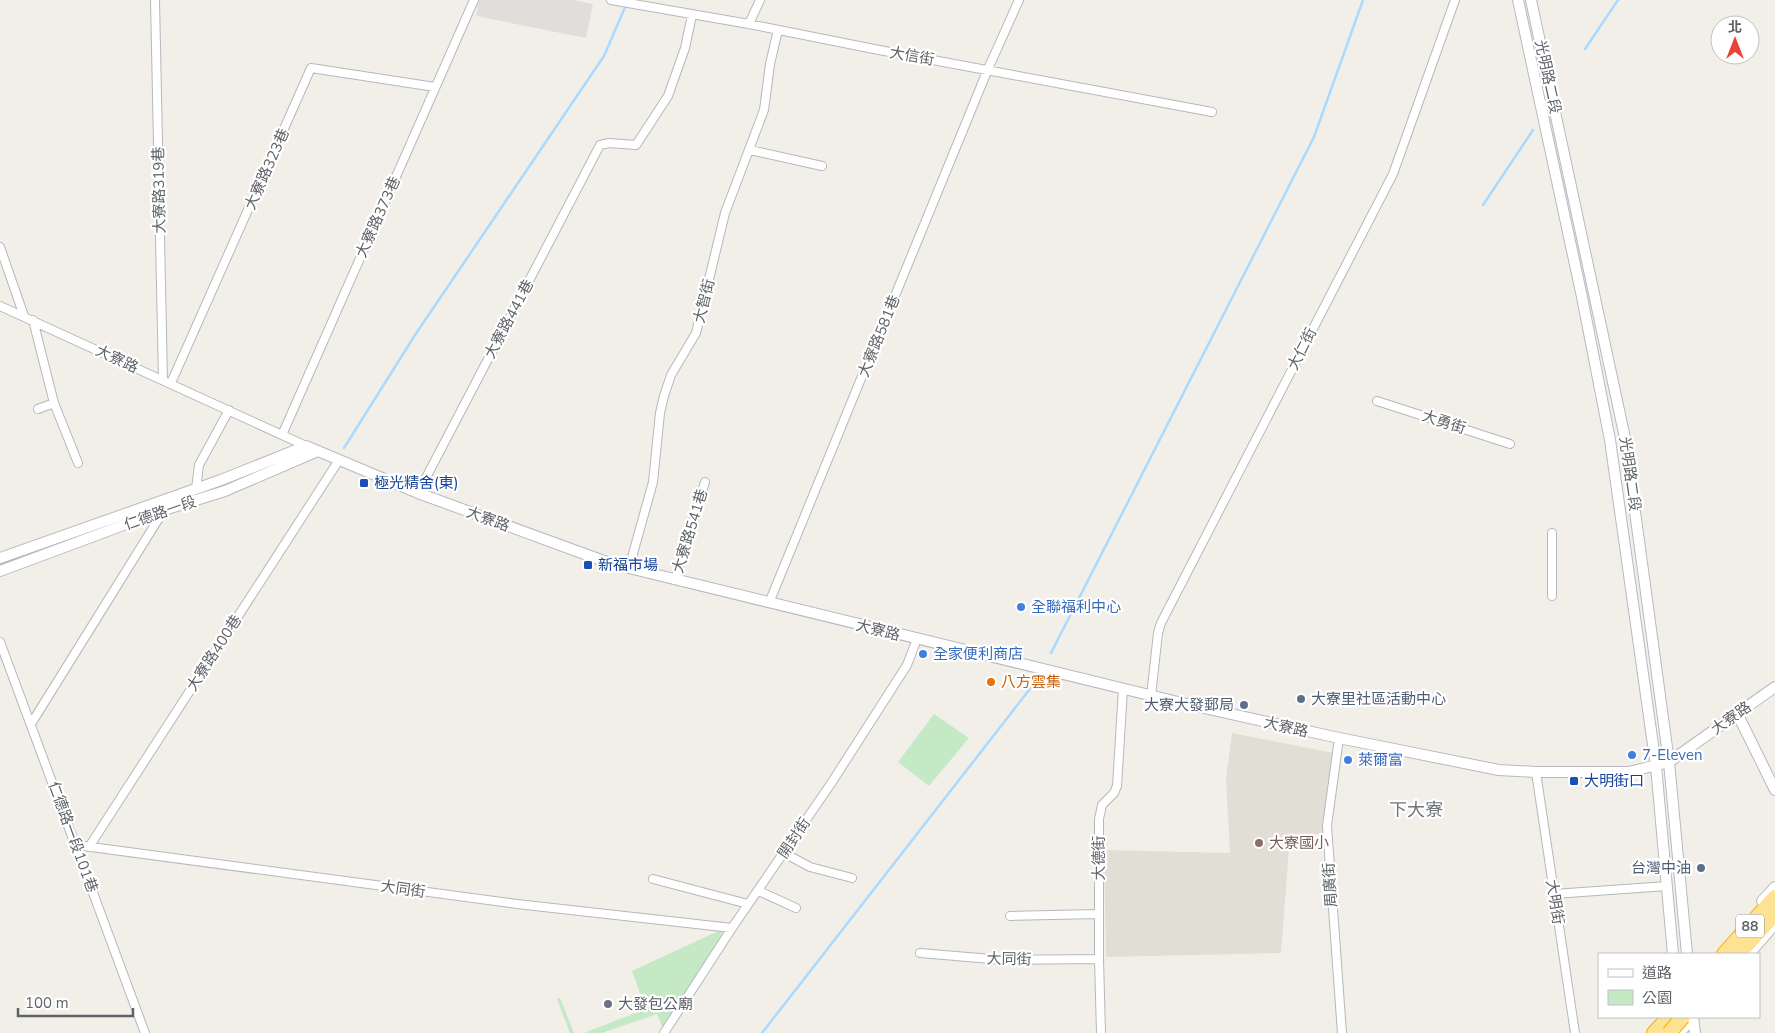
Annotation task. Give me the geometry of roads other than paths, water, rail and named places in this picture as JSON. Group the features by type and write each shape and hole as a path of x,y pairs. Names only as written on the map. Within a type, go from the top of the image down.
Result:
{"highway":[{"name":"88","path":"1725,953 1775,897"},
{"name":"88","path":"1740,953 1775,914"},
{"path":"1654,1033 1667,1018"},
{"path":"1677,1033 1690,1018"}],"street":[{"name":"大寮路319巷","path":"155,0 167,382"},
{"name":"大寮路373巷","path":"282,435 474,0"},
{"name":"大信街","path":"611,0 749,24 1212,112"},
{"path":"749,24 760,0"},
{"name":"大寮路581巷","path":"769,603 1018,0"},
{"name":"大仁街","path":"1151,696 1161,622 1392,174 1455,0"},
{"name":"光明路二段","path":"1518,0 1580,287 1610,440 1656,766 1673,953"},
{"name":"光明路二段","path":"1531,0 1625,438 1669,762 1687,953"},
{"name":"大寮路441巷","path":"418,493 600,145 609,143 636,145 668,96 684,48 692,15"},
{"name":"大智街","path":"629,568 653,482 660,413 664,396 671,374 696,333 725,213 764,110 770,64 778,30"},
{"name":"大寮路323巷","path":"167,382 312,68 435,87"},
{"path":"750,150 822,166"},
{"path":"0,247 24,316"},
{"name":"大寮路","path":"0,306 339,460 418,493 592,557 674,580 1151,696 1339,738 1498,770 1629,772 1669,762 1775,687"},
{"path":"33,320 54,403 78,463"},
{"name":"大勇街","path":"1377,402 1510,444"},
{"path":"38,409 54,403"},
{"path":"196,489 199,465 229,410"},
{"name":"仁德路一段","path":"0,558 196,489 306,446"},
{"name":"仁德路一段","path":"0,571 164,510 225,491 318,451"},
{"name":"大寮路400巷","path":"89,847 339,460"},
{"name":"大寮路541巷","path":"674,580 705,482"},
{"path":"31,724 164,510"},
{"path":"1552,533 1552,596"},
{"name":"開封街","path":"664,1033 748,904 759,891 832,782 907,665 917,639"},
{"name":"仁德路一段101巷","path":"0,642 145,1033"},
{"name":"大德街","path":"1101,1033 1099,819 1102,805 1114,793 1117,786 1123,689"},
{"path":"1737,713 1775,790"},
{"name":"周廣街","path":"1339,738 1327,826 1342,1033"},
{"name":"大明街","path":"1536,772 1575,1033"},
{"name":"大同街","path":"76,845 516,904 732,928"},
{"path":"784,853 810,867 852,878"},
{"path":"1665,869 1679,867"},
{"path":"653,879 748,904"},
{"path":"1554,894 1667,886"},
{"path":"1717,953 1775,887"},
{"path":"759,891 796,908"},
{"path":"1010,916 1099,914"},
{"path":"1750,953 1775,924"},
{"name":"大同街","path":"920,953 1003,960 1099,959"},
{"path":"1647,1033 1660,1018"},
{"path":"1677,1033 1679,1018"},
{"path":"1691,1018 1695,1033"}],"waterway":[{"path":"1051,653 1314,137 1363,0"},
{"path":"1585,49 1618,0"},
{"path":"344,448 415,335 604,56 626,5"},
{"path":"1483,205 1533,130"},
{"path":"762,1033 1033,685"}],"place":[{"name":"極光精舍(東)","path":"364,483"},
{"name":"新福市場","path":"588,565"},
{"name":"全聯福利中心","path":"1021,607"},
{"name":"全家便利商店","path":"923,654"},
{"name":"八方雲集","path":"991,682"},
{"name":"大寮里社區活動中心","path":"1301,699"},
{"name":"大寮大發郵局","path":"1244,705"},
{"name":"7-Eleven","path":"1632,755"},
{"name":"萊爾富","path":"1348,760"},
{"name":"大明街口","path":"1574,781"},
{"name":"大寮國小","path":"1259,843"},
{"name":"台灣中油","path":"1701,868"},
{"name":"大發包公廟","path":"608,1004"}],"district":[{"name":"下大寮","path":"1416,810"}]}
